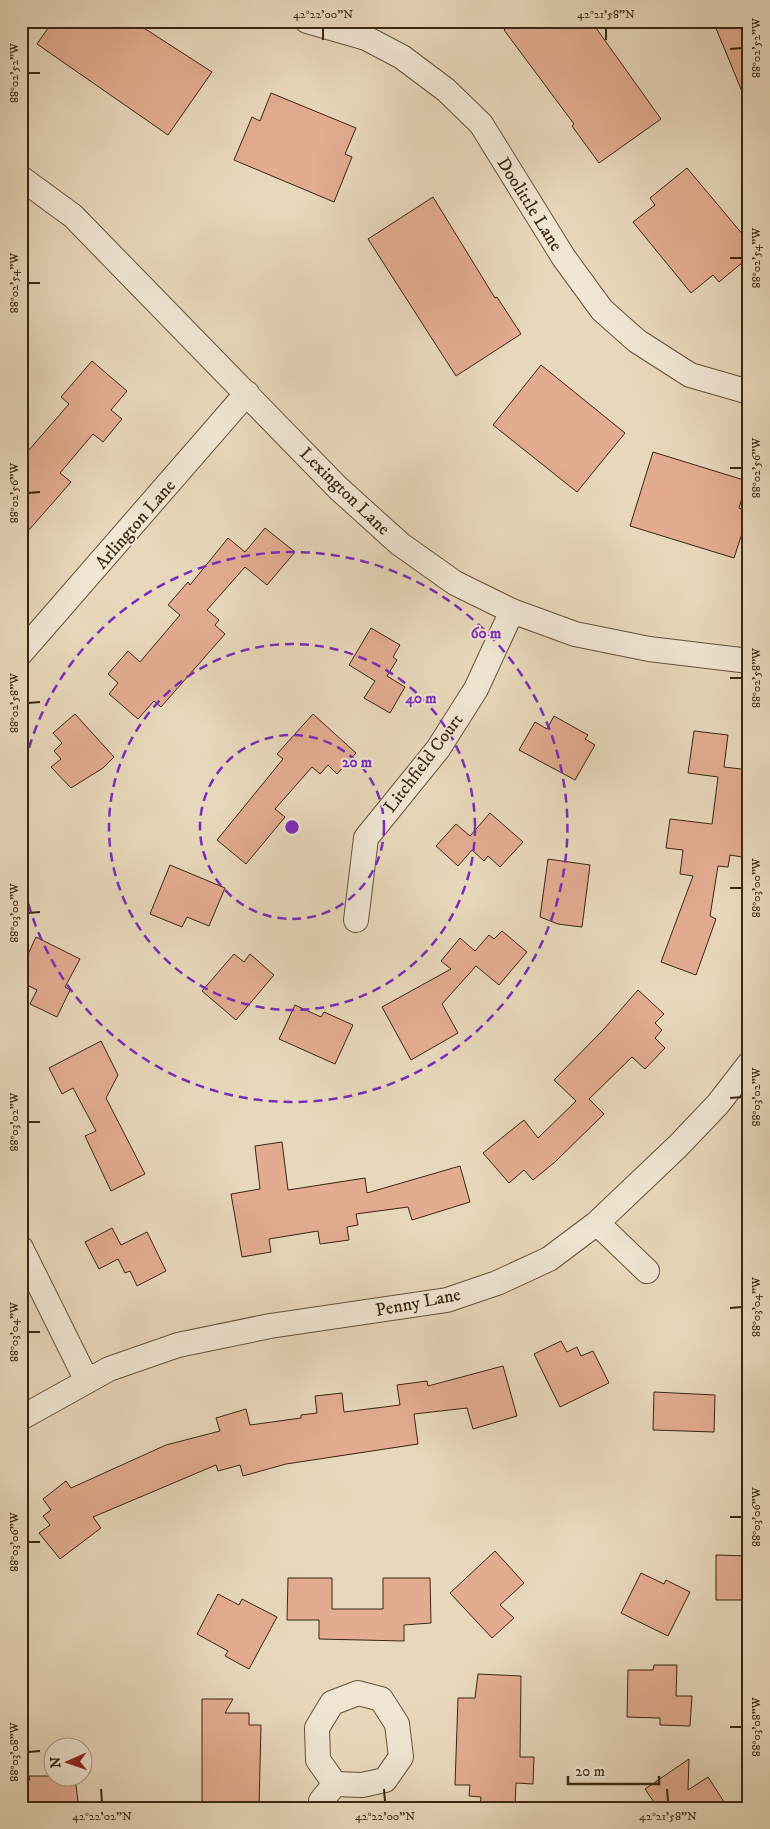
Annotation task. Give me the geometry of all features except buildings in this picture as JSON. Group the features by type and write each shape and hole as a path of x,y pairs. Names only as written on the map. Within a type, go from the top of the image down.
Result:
{"street":[{"name":"Doolittle Lane","path":"307,21 366,38 402,57 446,90 481,124 564,258 602,310 637,340 690,375 749,392"},
{"name":"Lexington Lane","path":"21,178 73,216 338,488 400,544 455,583 512,611 575,634 649,650 749,661"},
{"name":"Arlington Lane","path":"21,653 247,393"},
{"name":"Litchfield Court","path":"356,920 366,838 438,749 476,690 512,611"},
{"name":"Penny Lane","path":"21,1418 109,1369 178,1345 270,1326 447,1300 497,1283 549,1259 596,1224 678,1146 718,1104 749,1064"},
{"path":"596,1224 647,1271"},
{"path":"21,1248 87,1381"},
{"path":"321,1808 321,1801 335,1784"}]}
